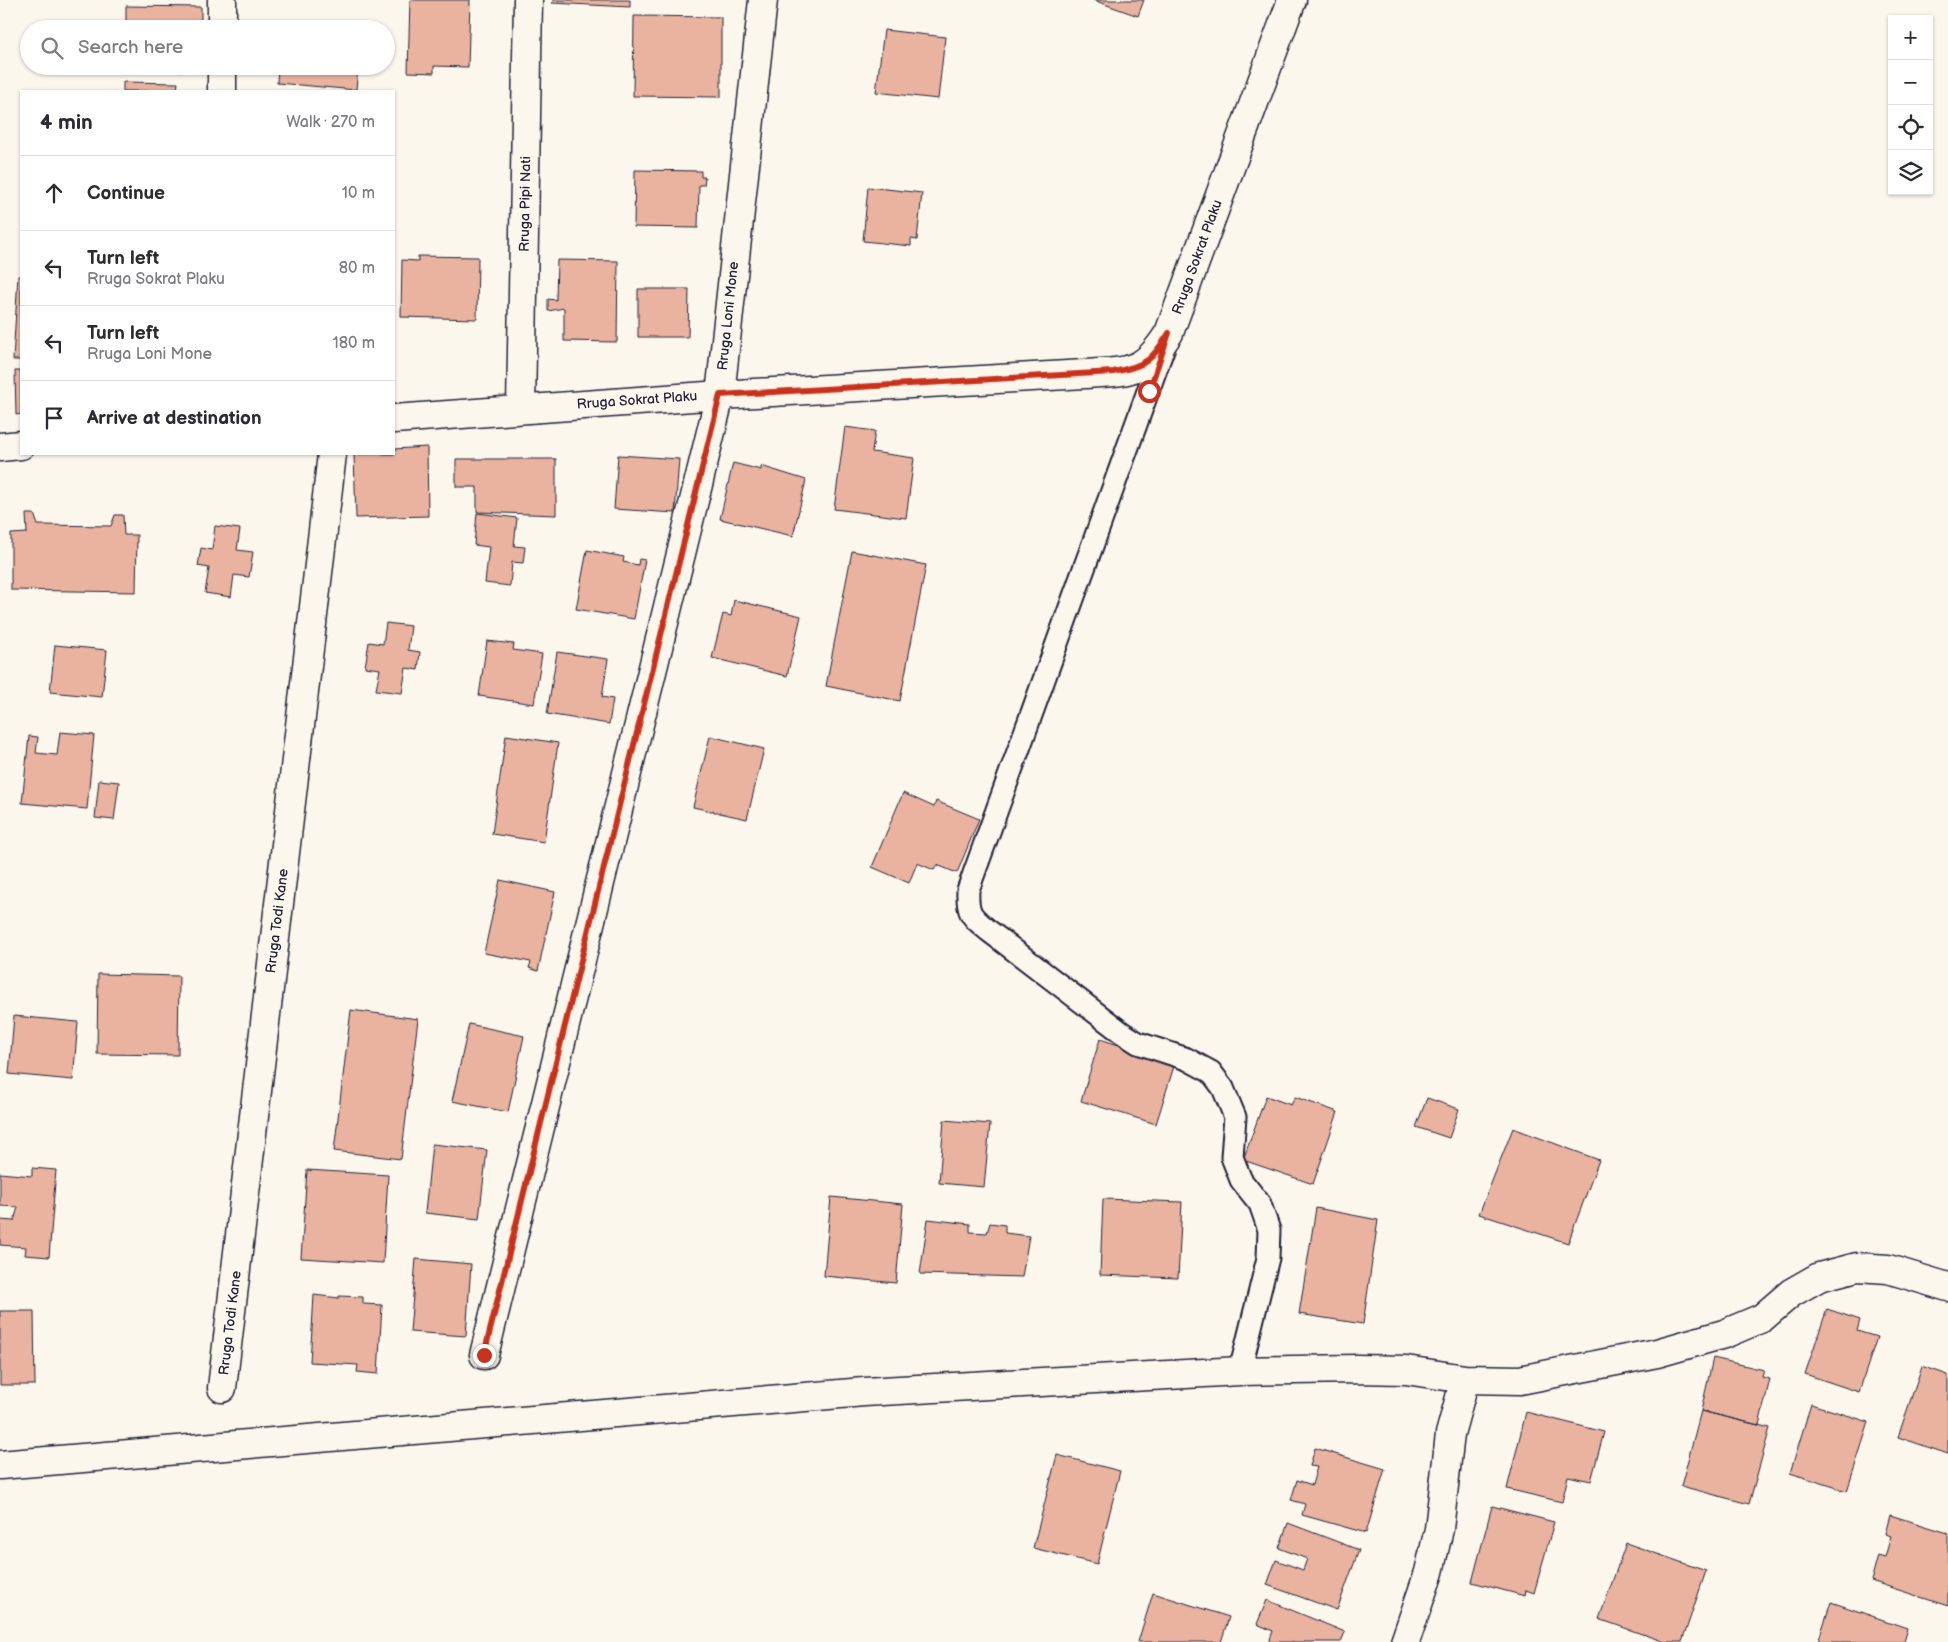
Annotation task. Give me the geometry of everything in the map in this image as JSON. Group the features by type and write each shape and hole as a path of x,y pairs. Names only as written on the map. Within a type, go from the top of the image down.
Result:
{"street":[{"path":"222,0 222,20"},
{"name":"Rruga Pipi Nati","path":"521,409 528,0"},
{"name":"Rruga Loni Mone","path":"484,1355 720,395 763,0"},
{"name":"Rruga Sokrat Plaku","path":"395,419 720,395 1113,372 1137,368 1155,354 1169,333 1292,0"},
{"path":"222,75 222,90"},
{"path":"0,447 20,445"},
{"name":"Rruga Todi Kane","path":"222,1388 332,455"},
{"path":"0,1465 864,1392 1240,1371 1386,1370 1465,1379 1520,1380 1658,1353 1724,1334 1762,1318 1791,1293 1819,1277 1857,1267 1888,1269 1948,1287"},
{"path":"1405,1642 1429,1572 1439,1529 1450,1434 1465,1379"}],"lane":[{"path":"1169,333 968,890 968,904 970,915 989,931 1121,1032 1138,1043 1187,1059 1211,1072 1223,1088 1235,1117 1232,1157 1241,1180 1260,1204 1270,1230 1268,1258 1240,1371"}],"building":[{"path":"410,0 470,0 468,67 434,66 434,73 408,72"},
{"path":"553,0 630,0 630,7 552,3"},
{"path":"1093,0 1144,0 1138,16"},
{"path":"126,6 201,7 201,20 126,20"},
{"path":"634,16 721,17 721,97 633,96"},
{"path":"884,30 945,37 938,99 876,92"},
{"path":"277,75 357,75 356,90 277,83"},
{"path":"123,82 178,83 177,89 183,89 183,90 123,90"},
{"path":"635,170 701,171 701,177 705,177 704,185 699,185 698,228 634,227"},
{"path":"868,187 922,193 917,240 911,239 911,246 863,241"},
{"path":"418,256 478,257 477,319 401,317 402,260 418,261"},
{"path":"557,260 618,261 617,342 564,341 564,308 548,311 548,299 556,300"},
{"path":"18,276 20,276 20,360 13,360"},
{"path":"638,289 689,289 688,337 638,337"},
{"path":"15,371 20,371 20,414 16,415"},
{"path":"845,427 875,431 872,452 914,458 906,518 834,509"},
{"path":"427,447 428,516 356,518 354,455 395,455 395,449"},
{"path":"618,455 679,459 675,513 614,509"},
{"path":"456,459 556,459 556,515 477,512 477,487 456,487"},
{"path":"733,463 761,470 761,466 806,480 793,536 720,519"},
{"path":"477,513 517,518 514,546 525,547 523,563 512,562 510,586 485,583 489,547 474,545"},
{"path":"26,514 34,514 38,525 111,526 115,515 123,515 124,535 137,535 136,592 11,590 11,534 27,533"},
{"path":"215,526 240,529 237,550 253,552 249,577 234,575 231,597 205,593 209,568 198,566 201,548 212,550"},
{"path":"587,550 624,557 623,562 638,565 639,559 645,560 634,619 576,609"},
{"path":"852,551 926,565 900,701 826,686"},
{"path":"734,600 801,616 787,676 712,658 723,614 731,616"},
{"path":"386,623 411,626 408,650 420,652 418,670 406,668 402,693 376,690 380,669 365,667 369,642 383,644"},
{"path":"487,641 514,644 513,650 542,654 534,704 479,696"},
{"path":"55,645 107,650 102,697 50,692"},
{"path":"557,652 608,659 602,697 613,699 609,724 547,714"},
{"path":"60,732 94,735 87,809 22,803 29,736 38,737 36,753 57,755"},
{"path":"506,735 558,743 544,842 492,834"},
{"path":"710,736 764,749 747,819 693,807"},
{"path":"99,780 119,782 114,820 95,818"},
{"path":"903,793 934,807 936,801 979,819 957,873 937,865 934,870 917,863 909,883 872,867"},
{"path":"500,880 555,892 538,971 529,968 531,962 484,953"},
{"path":"98,974 179,976 178,1055 97,1054"},
{"path":"351,1010 418,1019 401,1159 334,1151"},
{"path":"14,1016 78,1022 73,1080 9,1074"},
{"path":"469,1024 524,1036 508,1112 452,1101"},
{"path":"1100,1039 1175,1063 1156,1124 1081,1101"},
{"path":"1266,1096 1291,1105 1295,1097 1338,1112 1313,1184 1243,1160"},
{"path":"1427,1098 1459,1109 1449,1138 1416,1127"},
{"path":"944,1120 990,1124 984,1187 939,1183"},
{"path":"1513,1128 1599,1160 1568,1243 1479,1214"},
{"path":"432,1144 487,1150 479,1219 425,1213"},
{"path":"32,1168 56,1170 49,1257 25,1255 26,1247 0,1245 0,1220 14,1221 18,1207 0,1206 0,1173 32,1176"},
{"path":"307,1170 388,1175 383,1263 301,1258"},
{"path":"831,1197 903,1204 896,1283 824,1276"},
{"path":"1103,1199 1182,1202 1178,1278 1100,1275"},
{"path":"1316,1208 1378,1220 1363,1324 1299,1314"},
{"path":"928,1219 970,1224 970,1232 987,1233 990,1223 1005,1225 1005,1233 1029,1236 1022,1277 920,1274"},
{"path":"416,1259 471,1264 466,1336 410,1332"},
{"path":"314,1295 339,1298 339,1296 363,1297 363,1304 382,1305 378,1374 357,1372 358,1365 310,1362"},
{"path":"1827,1309 1860,1320 1857,1331 1877,1337 1859,1392 1805,1374"},
{"path":"0,1311 34,1311 35,1385 0,1385"},
{"path":"1713,1358 1764,1370 1762,1377 1770,1379 1759,1425 1701,1411"},
{"path":"1922,1366 1948,1375 1948,1454 1898,1437"},
{"path":"1811,1404 1869,1422 1847,1491 1790,1473"},
{"path":"1701,1411 1770,1428 1749,1504 1681,1486"},
{"path":"1526,1412 1604,1432 1591,1481 1568,1476 1562,1502 1507,1489"},
{"path":"1315,1448 1385,1469 1366,1533 1302,1515 1305,1504 1291,1500 1297,1480 1312,1485 1317,1467 1310,1466"},
{"path":"1057,1455 1120,1471 1097,1564 1033,1548"},
{"path":"1492,1506 1554,1522 1534,1593 1526,1590 1525,1596 1472,1582"},
{"path":"1890,1515 1948,1533 1948,1606 1871,1581 1878,1555 1885,1557 1891,1536 1885,1534"},
{"path":"1288,1523 1359,1550 1337,1610 1267,1585 1276,1560 1303,1570 1307,1559 1279,1548"},
{"path":"1626,1543 1706,1571 1682,1642 1665,1642 1599,1619"},
{"path":"1153,1593 1229,1617 1221,1642 1138,1642"},
{"path":"1267,1600 1345,1632 1341,1642 1269,1642 1273,1631 1257,1624"},
{"path":"1831,1602 1907,1628 1903,1642 1818,1642"}],"route":[{"path":"484,1355 720,395 1113,372 1137,368 1155,354 1169,333 1149,391"}]}
